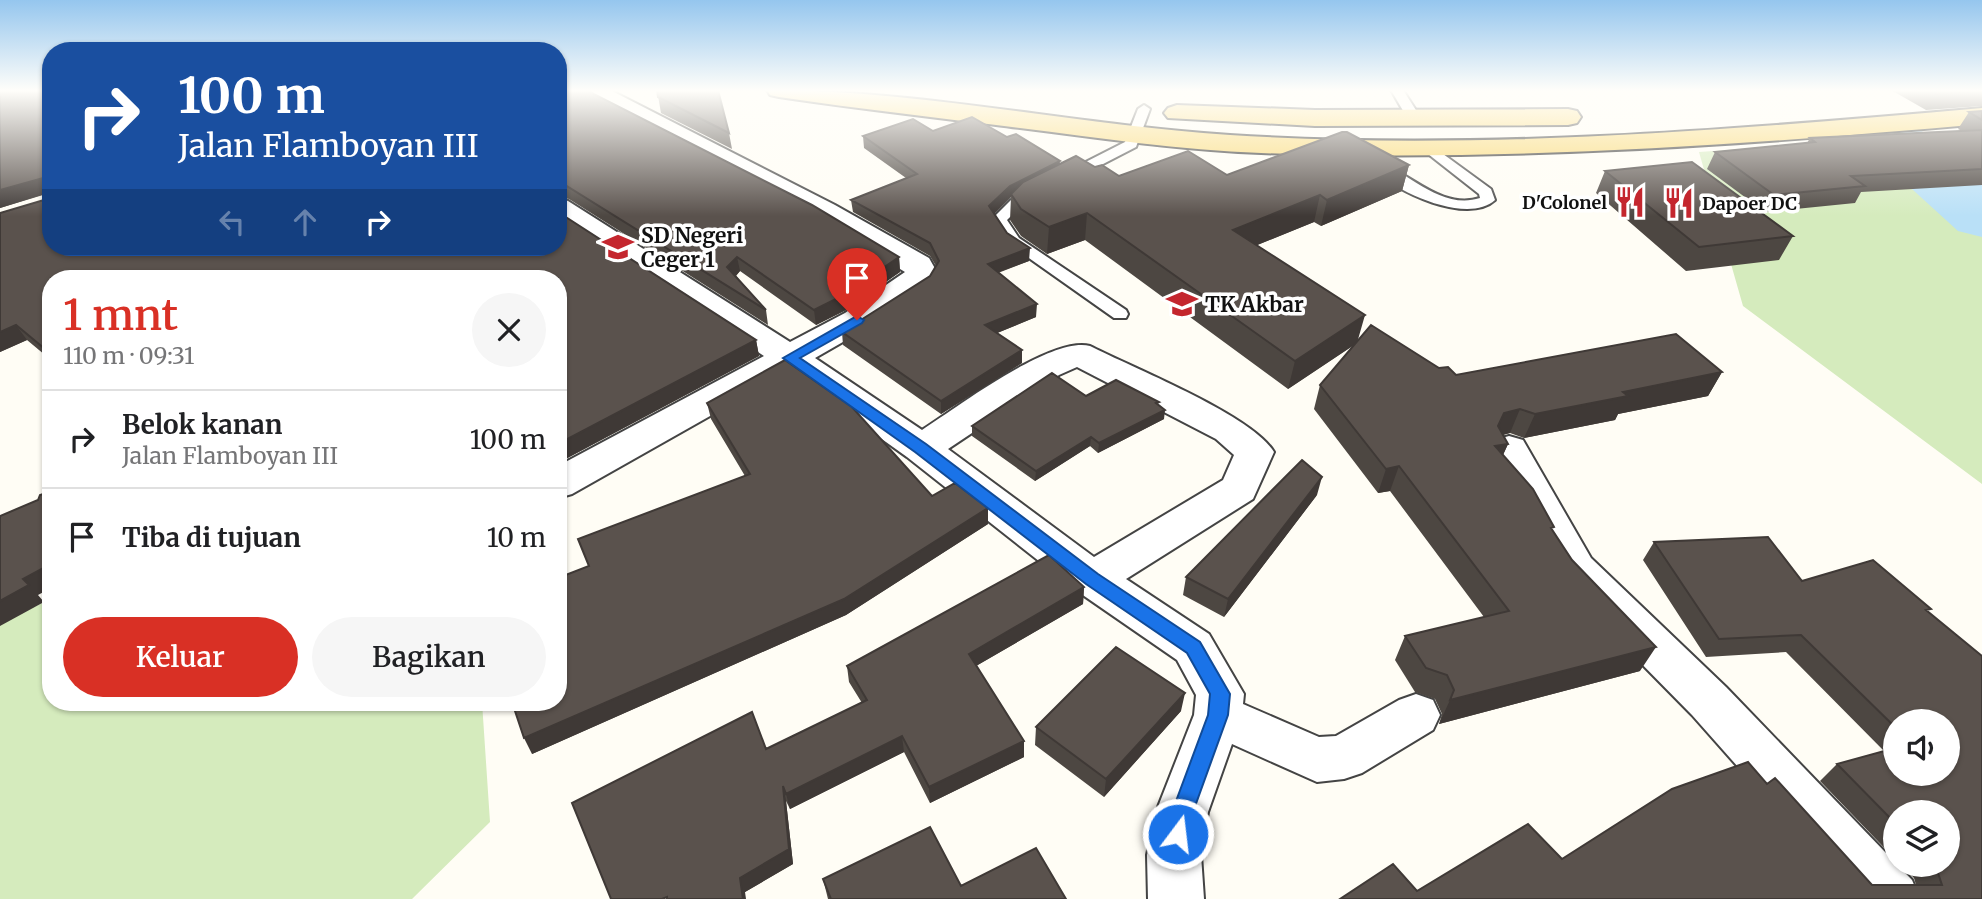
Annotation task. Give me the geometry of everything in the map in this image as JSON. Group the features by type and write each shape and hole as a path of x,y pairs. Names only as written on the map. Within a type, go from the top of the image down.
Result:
{"main road":[{"path":"1118,132 1261,145 1428,148 1770,132"}],"street":[{"path":"567,479 790,358 910,287 918,280 921,272 918,265 825,211 672,132"},
{"path":"567,213 790,358 921,448 1092,579 1194,647 1220,694 1218,715 1182,812 1174,855 1176,899"},
{"path":"921,448 1046,367 1078,354 1228,430 1255,452 1239,489 1092,579"},
{"path":"1509,449 1576,570 1643,633 1709,701 1892,899"},
{"path":"1218,715 1317,760 1344,757 1416,715"}],"lane":[{"path":"1120,314 1014,241 999,219 1016,202 1131,144 1135,134"},
{"path":"1344,146 1417,190 1447,203 1459,206 1478,205 1488,200 1486,192 1428,148"}],"green space":[{"path":"1943,135 1982,161 1982,484 1743,306 1699,152"},
{"path":"42,603 42,711 483,711 490,822 412,899 0,899 0,623"}],"building":[{"path":"0,132 42,132 42,178 0,190"},
{"path":"567,132 668,132 812,205 899,257 842,296 814,310 737,257 727,267 766,310 567,186"},
{"path":"875,132 998,132 1007,137 1016,134 1060,161 1010,186 989,206 1007,233 1030,248 988,264 1037,304 985,325 1022,350 941,401 842,332 930,276 939,261 930,243 851,200 917,174 863,136"},
{"path":"1347,132 1409,165 1327,200 1320,195 1233,230 1365,315 1295,361 1087,213 1049,227 1021,209 1011,194 1023,182 1076,156 1095,167 1102,165 1119,176 1188,151 1227,175"},
{"path":"1982,132 1982,169 1851,176 1865,186 1774,195 1715,152 1815,142 1810,138"},
{"path":"1692,162 1793,236 1699,247 1605,171"},
{"path":"42,201 42,256 567,256 567,218 756,340 567,439 567,270 42,270 42,347 16,325 0,332 0,213"},
{"path":"1371,325 1439,368 1448,367 1456,375 1676,334 1722,372 1623,392 1628,396 1535,414 1520,409 1504,413 1498,426 1508,444 1495,446 1533,489 1554,527 1551,528 1572,560 1656,647 1450,700 1454,690 1447,675 1426,668 1405,636 1509,611 1399,466 1386,469 1320,385"},
{"path":"785,360 852,407 932,496 955,483 988,508 844,599 524,738 515,711 567,711 567,575 589,566 578,539 750,474 707,403"},
{"path":"1052,373 1086,396 1116,380 1159,402 1156,403 1165,410 1099,443 1091,437 1036,471 972,426"},
{"path":"1302,460 1322,477 1228,599 1186,577"},
{"path":"42,494 42,569 23,579 29,585 0,601 0,516 38,500"},
{"path":"1768,537 1802,581 1873,560 1931,609 1926,610 1982,656 1982,899 1340,899 1393,864 1417,891 1528,824 1562,859 1672,789 1748,762 1767,784 1775,778 1872,885 1942,885 1939,877 1960,877 1960,800 1883,800 1883,811 1837,764 1883,751 1883,786 1960,786 1960,709 1883,709 1883,715 1801,635 1719,639 1654,542"},
{"path":"1049,555 1084,587 969,654 1024,741 929,787 902,736 786,794 783,786 789,849 740,878 743,899 611,899 572,803 752,712 766,749 867,700 847,666"},
{"path":"1116,647 1185,693 1106,779 1036,727"},
{"path":"930,827 961,886 1036,848 1066,899 831,899 823,879"}],"waterway":[{"path":"1889,135 1982,216"}],"place":[{"name":"D'Colonel","path":"1630,202"},
{"name":"Dapoer DC","path":"1679,203"},
{"name":"SD Negeri Ceger 1","path":"618,247"},
{"name":"TK Akbar","path":"1182,304"}],"route":[{"path":"857,320 790,358 921,448 1092,579 1194,647 1210,672 1220,694 1218,715 1202,765 1182,812 1178,834"}]}
